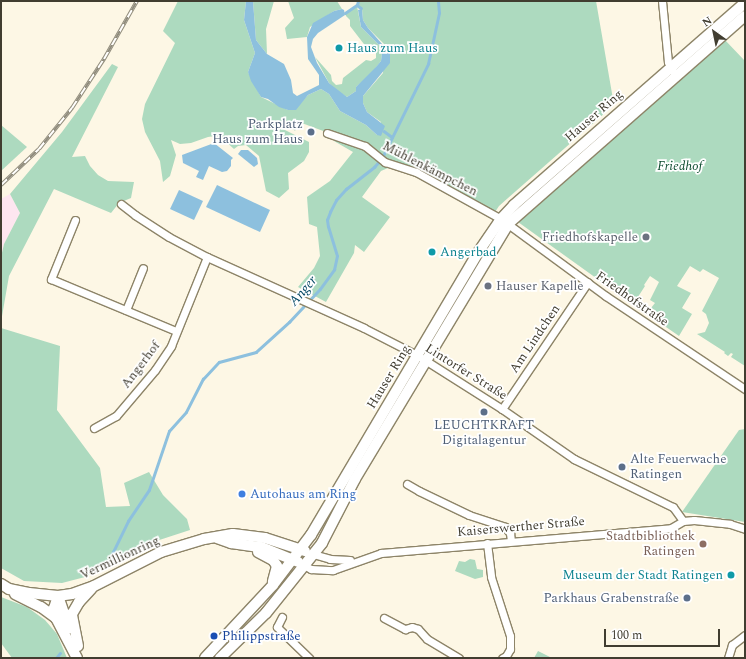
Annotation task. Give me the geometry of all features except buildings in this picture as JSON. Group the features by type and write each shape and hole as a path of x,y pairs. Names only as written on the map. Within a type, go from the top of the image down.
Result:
{"main road":[{"name":"Hauser Ring","path":"313,554 338,513 477,254 504,221 514,205 671,66 745,3"},
{"name":"Hauser Ring","path":"504,221 745,16"},
{"name":"Hauser Ring","path":"299,549 310,535 421,358"},
{"name":"Vermillionring","path":"5,586 29,593 58,596 72,594 94,586 161,552 204,539 217,538 233,534 252,536 313,554"},
{"name":"Vermillionring","path":"217,538 231,543 261,547 292,559 305,566"},
{"name":"Vermillionring","path":"246,545 273,560 277,566 273,585"},
{"path":"205,658 273,585 299,549"},
{"path":"220,658 266,613 305,566 313,554"},
{"path":"5,586 19,597 41,607 56,618"},
{"path":"81,658 72,614 79,602 94,586"},
{"path":"58,596 69,627 78,646"},
{"path":"58,596 54,608 56,618 77,658"}],"street":[{"path":"662,1 668,62 676,76"},
{"name":"Mühlenkämpchen","path":"327,133 365,146 385,162 416,172 504,221"},
{"name":"Lintorfer Straße","path":"121,204 169,237 207,256 314,304 421,358 502,409 574,459 673,508 683,521"},
{"path":"75,220 51,279 176,331"},
{"name":"Friedhofstraße","path":"504,221 588,282 745,389"},
{"name":"Angerhof","path":"94,428 116,416 154,370 171,346 207,256"},
{"path":"126,310 143,268"},
{"name":"Am Lindchen","path":"502,409 588,282"},
{"path":"407,484 469,515 505,528 510,533 511,541"},
{"name":"Kaiserswerther Straße","path":"305,566 311,569 333,570 381,552 671,528 683,521 703,520 745,529"},
{"path":"487,543 491,577 510,636 510,649 506,656 502,658 493,658"},
{"name":"Kaiserswerther Straße","path":"313,554 341,561 360,559"},
{"path":"282,617 277,627 309,658"},
{"path":"384,618 405,629 412,627 418,629 427,639 459,658"},
{"path":"728,658 732,645 745,635"}],"shaded area":[{"path":"10,194 20,213 4,244 1,257 1,199"}],"green space":[{"path":"178,1 246,1 244,20 255,53 248,72 261,97 288,110 298,106 308,95 321,89 329,94 340,111 366,125 377,135 381,122 367,112 363,103 363,96 383,73 384,44 368,28 363,20 362,9 357,6 361,27 381,47 382,53 381,61 371,74 356,87 356,91 347,97 339,92 329,83 315,57 331,75 332,81 336,85 342,84 343,78 366,60 371,61 376,58 376,50 367,48 350,26 350,20 345,13 357,5 358,1 596,1 614,105 499,206 493,215 416,172 380,161 388,168 381,171 362,197 390,217 364,252 355,245 354,253 326,302 298,287 314,268 320,256 317,227 309,224 307,197 330,181 353,152 334,141 334,135 299,122 295,131 289,124 283,129 309,142 309,152 304,161 288,173 289,189 279,198 266,191 259,156 246,145 238,146 234,149 223,139 215,136 191,143 180,144 171,140 176,155 170,176 163,182 160,161 145,132 142,119 145,104 175,43 163,31"},
{"path":"253,1 274,1 266,29 267,54 256,40"},
{"path":"288,1 337,1 342,9 334,11 310,27 307,37 287,39 285,28 294,18"},
{"name":"Friedhof","path":"724,39 745,61 745,366 731,357 733,354 731,353 728,356 724,353 725,352 697,334 705,332 709,323 706,314 702,311 719,278 703,269 700,272 690,266 677,286 691,293 682,308 692,314 679,336 653,318 656,311 651,308 655,303 650,300 659,282 650,276 644,285 645,286 636,300 645,306 642,311 518,222 658,100"},
{"path":"112,64 118,67 72,157 85,156 90,166 98,175 108,181 134,182 131,198 119,203 111,213 54,189 9,276 1,322 1,257 4,244 20,213 10,194 62,132"},
{"path":"1,125 27,147 1,171"},
{"path":"1,328 60,346 57,410 100,468 106,507 130,506 124,483 149,472 163,495 187,519 190,530 144,545 85,577 62,583 24,581 1,568"},
{"path":"745,429 745,522 682,512 739,430"},
{"path":"470,559 475,560 477,569 483,570 483,577 475,579 455,571 459,561 465,562"},
{"path":"1,597 27,607 45,620 57,634 67,658 12,658 1,643"},
{"path":"538,651 552,658 534,658"}],"water":[{"path":"246,1 253,1 256,40 267,54 284,64 291,80 293,93 297,96 319,85 319,75 308,59 307,37 313,23 334,11 342,9 344,10 345,15 318,33 313,39 311,47 317,63 329,83 347,97 356,91 356,87 381,61 381,47 361,27 358,10 362,9 363,20 368,28 390,53 390,63 363,96 363,103 367,112 385,126 381,136 377,135 366,125 340,111 329,94 321,89 308,95 296,110 288,110 279,107 268,99 261,97 251,81 248,72 255,53 244,20"},
{"path":"214,143 233,158 231,160 231,166 227,171 222,172 209,166 203,180 196,177 199,171 183,163 182,155"},
{"path":"241,150 248,150 257,158 258,164 254,167 238,154"},
{"path":"217,185 270,210 260,232 206,207"},
{"path":"179,190 203,201 194,220 170,209"}],"waterway":[{"path":"345,13 357,5 358,1"},
{"name":"Anger","path":"111,556 128,521 149,490 169,431 186,412 203,379 219,362 256,352 289,322 320,289 334,270 337,256 328,227 327,220 330,212 336,200 346,189 374,167 382,158 428,64 439,13 438,1"},
{"path":"357,5 361,8"},
{"path":"384,131 392,137"},
{"name":"Anger","path":"56,658 60,653"}],"railway":[{"path":"1,185 39,149 72,108 104,59 137,1"}],"place":[{"name":"Haus zum Haus","path":"339,48"},
{"name":"Parkplatz Haus zum Haus","path":"311,132"},
{"name":"Friedhofskapelle","path":"646,237"},
{"name":"Angerbad","path":"432,252"},
{"name":"Hauser Kapelle","path":"488,286"},
{"name":"LEUCHTKRAFT Digitalagentur","path":"484,412"},
{"name":"Alte Feuerwache Ratingen","path":"622,467"},
{"name":"Autohaus am Ring","path":"242,494"},
{"name":"Stadtbibliothek Ratingen","path":"703,544"},
{"name":"Museum der Stadt Ratingen","path":"731,575"},
{"name":"Parkhaus Grabenstraße","path":"687,598"},
{"name":"Philippstraße","path":"214,636"}]}
